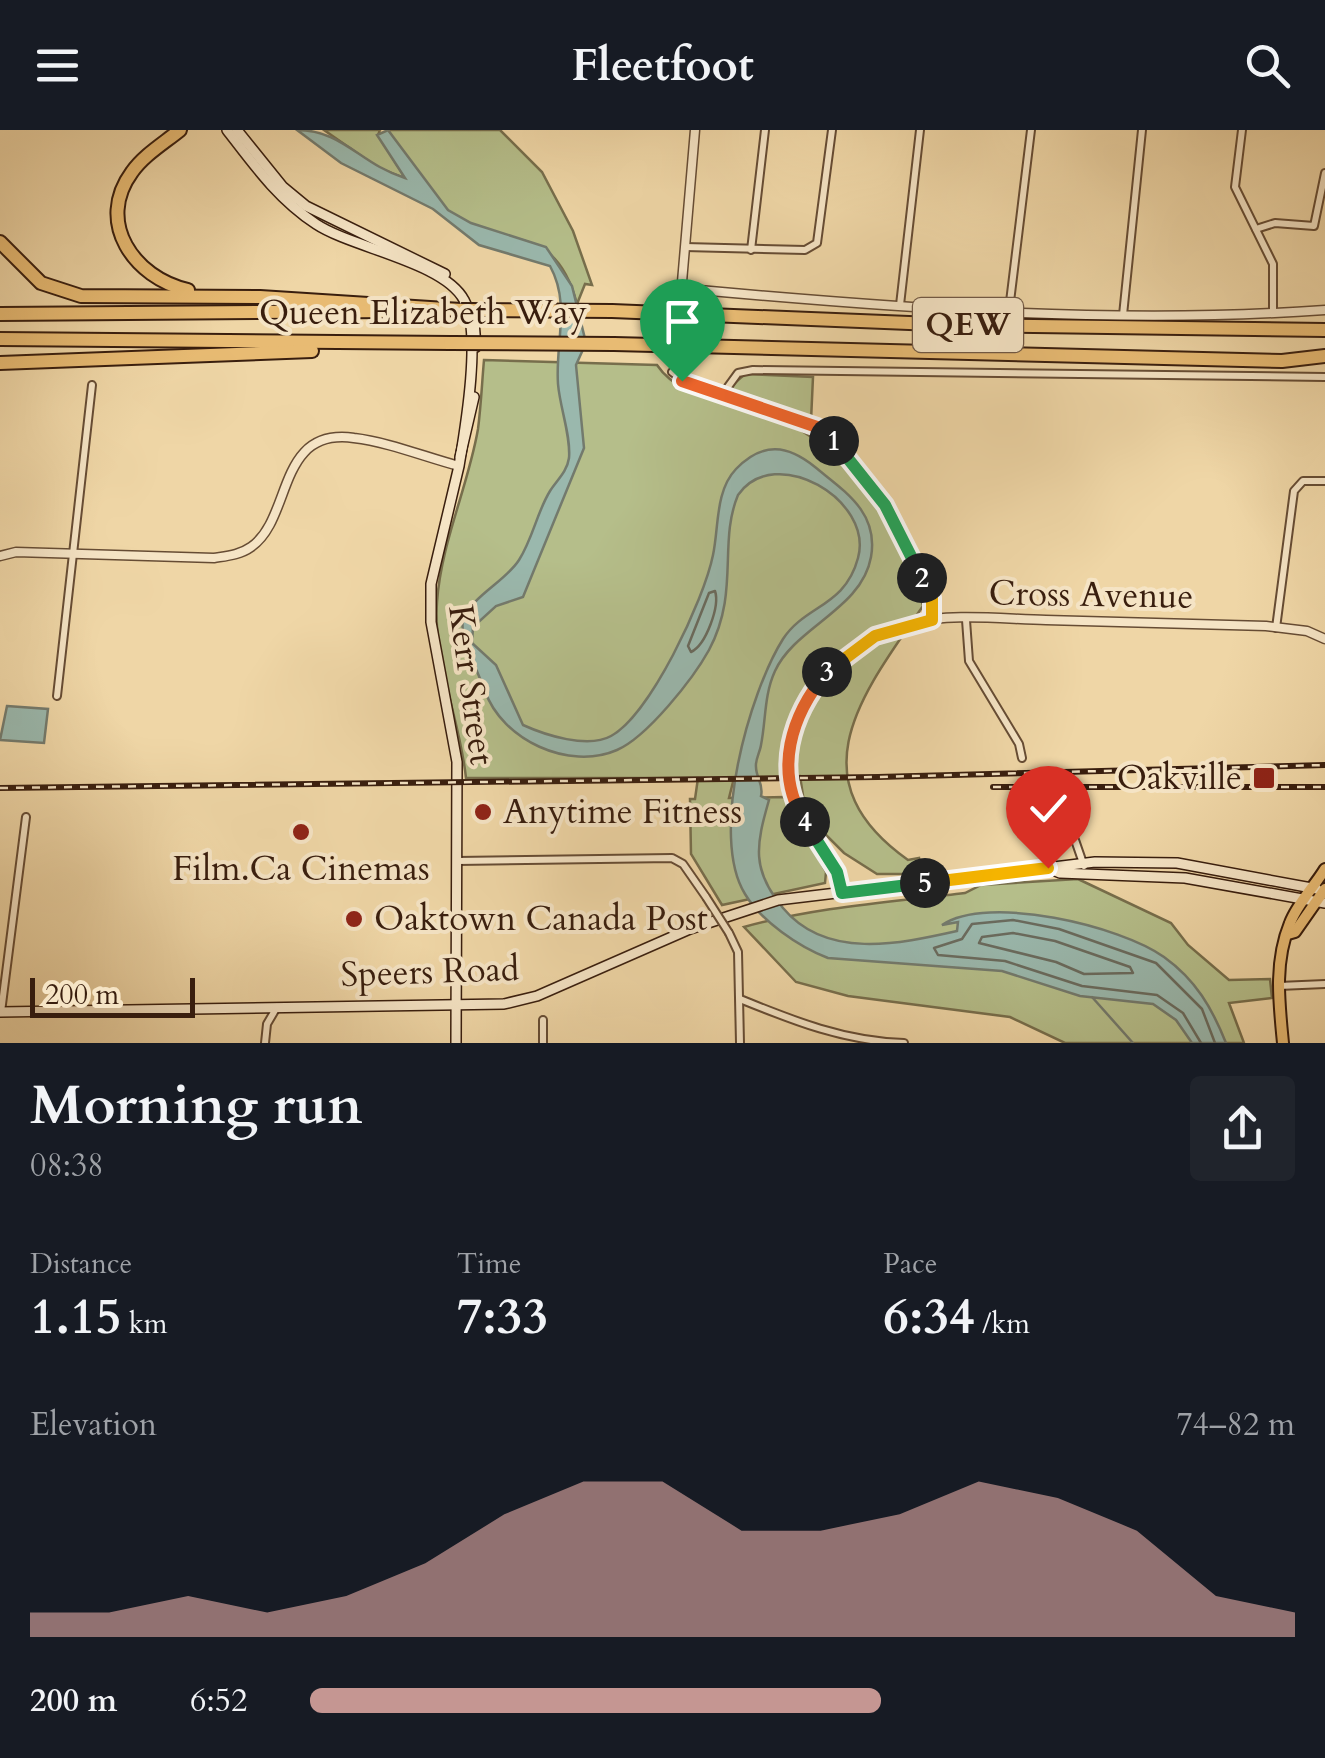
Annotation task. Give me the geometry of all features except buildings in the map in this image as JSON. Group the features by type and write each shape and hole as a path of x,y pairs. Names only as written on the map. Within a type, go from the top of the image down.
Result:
{"highway":[{"path":"180,130 133,170 120,198 119,232 128,253 144,272 173,287 214,296"},
{"path":"0,242 27,272 68,294 214,296 461,310"},
{"name":"Queen Elizabeth Way","path":"0,314 612,310 958,324 1254,330 1325,327"},
{"name":"Queen Elizabeth Way","path":"0,339 614,344 1325,360"},
{"path":"0,363 404,344"}],"main road":[{"name":"Kerr Street","path":"226,130 271,188 296,210 327,231 441,278 466,302 470,380 458,448 460,462"},
{"name":"Kerr Street","path":"237,130 283,187 306,206 442,272 470,298 476,330 474,397 436,555 431,603 435,649 456,736 456,1043"},
{"path":"1184,865 1185,878"},
{"path":"1084,867 1184,865 1319,894"},
{"path":"1084,867 1275,892 1319,894"},
{"name":"Speers Road","path":"0,1012 258,1004 504,1004 537,996 732,912 821,895 1084,867"},
{"path":"1288,934 1295,932 1319,894 1325,869"},
{"path":"1275,892 1291,906 1278,986 1283,1043"},
{"path":"1291,920 1319,894"}],"street":[{"path":"695,130 683,247 682,282 688,289 900,305 1124,315 1325,310"},
{"path":"751,250 765,130"},
{"path":"683,247 806,250 817,243 832,130"},
{"path":"900,305 920,130"},
{"path":"1009,310 1031,130"},
{"path":"1124,315 1142,130"},
{"path":"1242,130 1235,187 1273,264 1273,313"},
{"path":"1256,229 1275,223 1314,226 1325,173"},
{"path":"722,395 738,373 753,370 1325,377"},
{"path":"672,372 682,381 817,427 836,442 885,505 932,598 932,620"},
{"path":"57,696 92,386"},
{"path":"0,556 72,552 214,558 249,548 266,532 295,462 308,450 332,439 352,437 460,462"},
{"path":"1276,628 1294,490 1304,480 1325,481"},
{"name":"Cross Avenue","path":"842,893 837,872 799,813 789,783 788,751 801,711 829,669 858,644 896,627 932,620 1276,628 1325,639"},
{"path":"966,620 968,661 1019,744 1022,758"},
{"path":"1050,799 1084,867"},
{"path":"0,1012 26,817"},
{"path":"457,861 672,858 684,864 730,933 738,952 740,1043"},
{"path":"1278,986 1325,984"},
{"path":"740,998 812,1029 868,1042 904,1043"},
{"path":"258,1004 267,1024"},
{"path":"265,1043 267,1024 280,1004"},
{"path":"543,1020 544,1043"}],"green space":[{"path":"324,130 380,130 378,135 406,179 377,167"},
{"path":"388,130 500,130 542,172 573,231 592,285 585,284 577,304 567,277 555,259 540,247 468,223 439,203"},
{"path":"484,360 657,365 672,381 692,392 771,415 803,432 858,480 899,540 923,606 861,704 850,736 847,767 854,799 873,829 908,860 919,858 921,874 877,874 844,853 820,829 804,802 800,776 734,778 729,798 784,797 826,872 825,883 722,905 691,854 690,799 695,799 698,778 466,778 439,647 437,602 444,558 478,429"},
{"path":"745,374 813,377 811,421 729,388"},
{"path":"1078,879 1171,923 1188,945 1229,980 1270,979 1272,998 1229,1003 1244,1043 1065,1043 1010,1017 848,996 796,982 744,927 826,910 965,893 981,885"}],"water":[{"path":"297,130 340,141 376,165 405,178 377,135 388,130 448,210 471,223 546,247 572,286 586,343 576,365 584,448 523,597 496,606 473,627 472,643 496,665 523,725 554,736 591,741 611,736 626,724 658,681 699,599 713,555 721,498 729,478 746,460 766,450 795,454 857,504 870,527 872,541 865,575 855,591 784,656 769,689 756,764 761,796 769,800 759,857 765,881 783,908 820,935 864,944 957,931 958,922 942,925 963,916 990,913 1021,913 1087,925 1144,945 1164,957 1194,985 1226,1043 1192,1043 1176,1020 1153,1004 1080,996 1002,971 828,958 782,932 752,904 735,869 731,837 732,802 747,728 770,663 783,639 844,587 858,558 859,536 851,516 818,485 796,476 775,474 754,480 738,495 729,531 724,608 709,650 668,706 629,743 598,756 579,757 539,747 506,724 485,691 467,645 463,621 473,604 519,560 550,491 568,463 558,384 561,309 556,280 550,266 479,245 433,209 341,163"},
{"path":"7,706 48,709 44,743 0,740"}],"waterway":[{"path":"1092,997 1133,1043"}],"railway":[{"path":"0,788 878,777 1325,765"},
{"path":"993,787 1325,787"}],"place":[{"name":"Oakville","path":"1264,778"},
{"name":"Anytime Fitness","path":"483,812"},
{"name":"Film.Ca Cinemas","path":"301,832"},
{"name":"Oaktown Canada Post","path":"354,919"}],"route":[{"path":"682,381 817,427 836,442 885,505 932,598 932,620 908,624 858,644 829,669 808,698 791,737 788,759 792,795 799,813 837,872 842,893 1048,868"}]}
